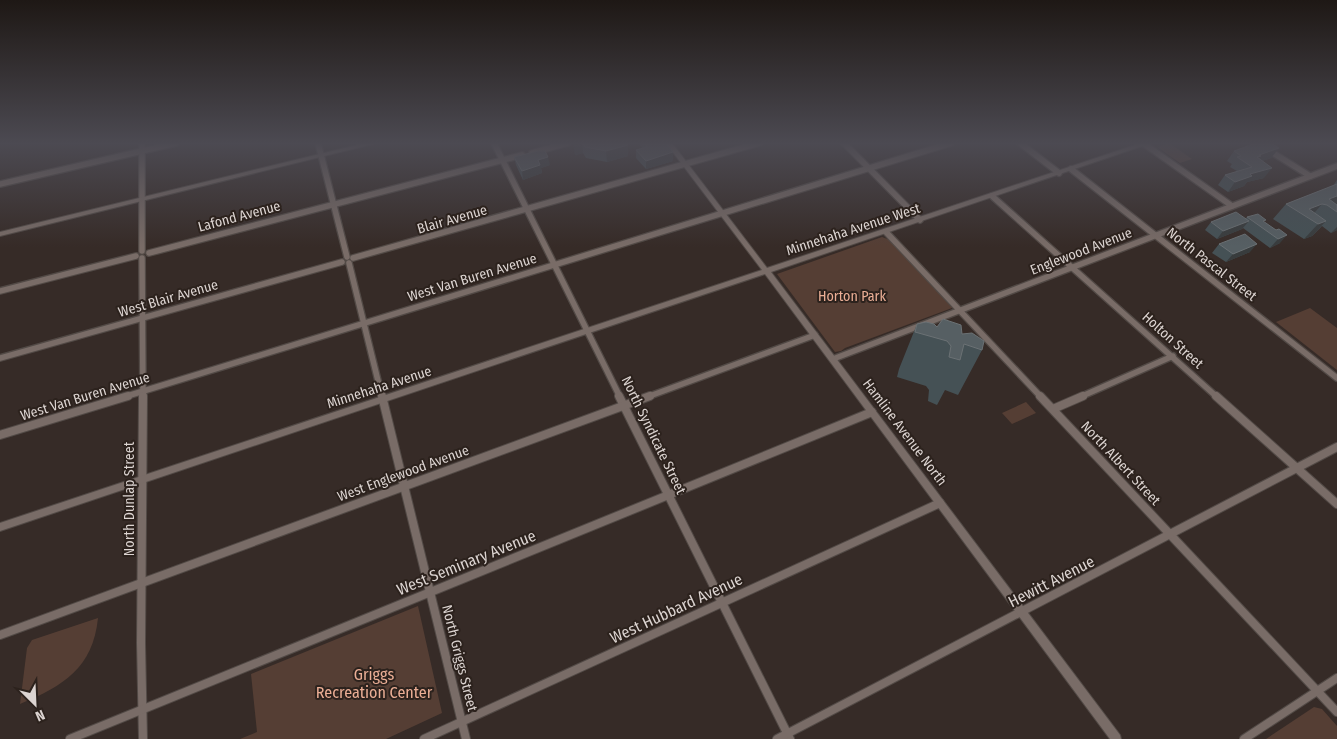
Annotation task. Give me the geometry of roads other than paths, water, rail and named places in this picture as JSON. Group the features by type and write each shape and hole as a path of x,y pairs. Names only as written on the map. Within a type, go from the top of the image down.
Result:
{"street":[{"path":"0,184 28,177"},
{"name":"North Dunlap Street","path":"142,177 143,582 141,643 143,739"},
{"path":"0,234 234,177"},
{"name":"North Griggs Street","path":"326,177 466,739"},
{"name":"Lafond Avenue","path":"0,291 436,177"},
{"name":"North Syndicate Street","path":"511,177 788,736"},
{"name":"Blair Avenue","path":"348,260 640,177"},
{"name":"Hamline Avenue North","path":"694,177 815,335 1116,739"},
{"name":"West Van Buren Avenue","path":"0,435 841,177"},
{"path":"877,177 920,220"},
{"name":"Minnehaha Avenue West","path":"766,271 1046,177"},
{"name":"North Pascal Street","path":"1082,177 1337,378"},
{"path":"1192,177 1232,206"},
{"name":"Englewood Avenue","path":"833,359 1306,177"},
{"name":"Holton Street","path":"992,196 1337,504"},
{"name":"North Albert Street","path":"886,232 1337,712"},
{"name":"West Blair Avenue","path":"0,358 348,260"},
{"name":"Minnehaha Avenue","path":"0,527 766,271"},
{"name":"West Englewood Avenue","path":"0,635 815,335"},
{"path":"1053,410 1173,356"},
{"name":"West Seminary Avenue","path":"70,739 872,412"},
{"name":"Hewitt Avenue","path":"777,739 788,736 1337,447"},
{"name":"West Hubbard Avenue","path":"424,739 940,503"},
{"path":"1244,739 1337,678"}],"park label":[{"name":"Horton Park","path":"852,296"},
{"name":"Griggs Recreation Center","path":"374,683"}]}
